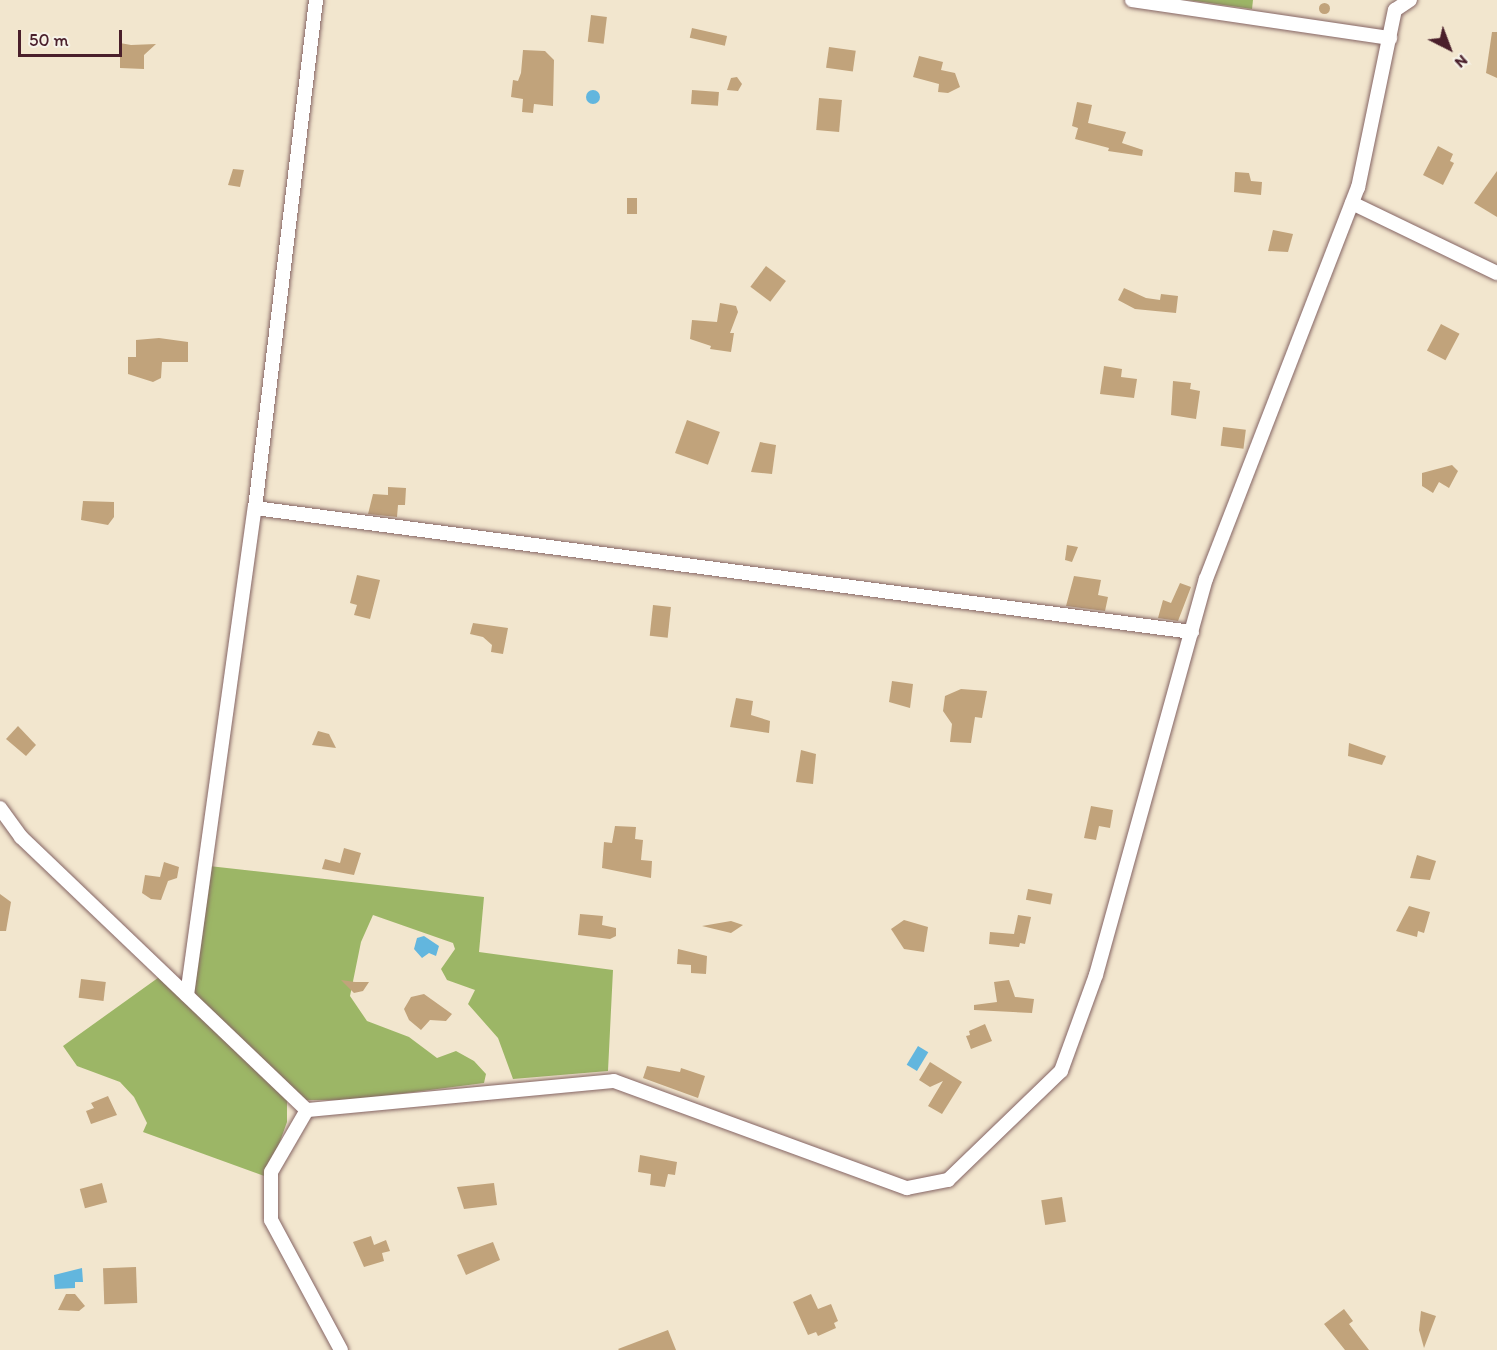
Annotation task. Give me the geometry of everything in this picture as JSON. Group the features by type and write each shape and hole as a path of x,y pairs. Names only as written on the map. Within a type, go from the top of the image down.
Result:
{"street":[{"path":"187,995 255,508 316,0"},
{"path":"1132,0 1390,38"},
{"path":"0,808 21,837 307,1110 614,1081 907,1188 948,1180 1061,1071 1096,975 1206,579 1352,203 1395,10 1410,0"},
{"path":"1352,203 1497,273"},
{"path":"255,508 1192,632"},
{"path":"307,1110 271,1172 271,1220 341,1350"}],"green space":[{"path":"1188,0 1253,0 1252,9"},
{"path":"209,866 484,897 479,952 613,970 608,1071 513,1079 498,1038 468,1004 475,990 447,980 441,969 455,949 453,943 373,915 361,942 350,996 367,1021 409,1037 437,1058 456,1051 474,1061 486,1074 484,1083 352,1100 306,1100 193,994"},
{"path":"162,975 287,1098 287,1122 267,1177 143,1132 147,1123 134,1097 120,1082 77,1066 63,1046"}],"water":[{"path":"590,90 596,90 600,97 596,104 590,104 586,100 586,94"},
{"path":"424,936 439,946 436,956 429,953 422,958 414,949 417,938"},
{"path":"918,1046 928,1052 917,1071 907,1065"},
{"path":"82,1268 83,1282 75,1282 75,1288 55,1289 54,1275"}],"building":[{"path":"1324,2 1330,8 1324,14 1318,8"},
{"path":"591,15 607,17 604,44 588,42"},
{"path":"692,28 727,36 725,46 690,38"},
{"path":"1492,32 1497,32 1497,78 1486,73"},
{"path":"120,43 156,44 144,55 144,69 120,68"},
{"path":"829,47 856,51 853,72 826,68"},
{"path":"523,50 545,51 554,60 553,106 534,104 533,113 522,112 523,99 511,97 513,80 518,81 521,73"},
{"path":"919,56 943,62 941,70 955,73 960,87 948,93 938,92 939,84 913,77"},
{"path":"737,77 742,84 738,91 727,90 731,78"},
{"path":"692,90 719,92 718,106 691,104"},
{"path":"819,98 842,100 839,132 816,130"},
{"path":"1077,102 1092,105 1088,123 1126,132 1122,143 1143,150 1142,156 1108,151 1109,148 1075,139 1078,128 1072,126"},
{"path":"1438,146 1453,154 1450,161 1454,163 1443,185 1423,175"},
{"path":"233,169 244,170 240,187 228,185"},
{"path":"1497,171 1497,217 1474,203"},
{"path":"1235,172 1249,173 1251,181 1262,182 1261,195 1234,192"},
{"path":"627,198 637,198 637,214 627,214"},
{"path":"1273,230 1293,234 1288,252 1268,251"},
{"path":"766,266 786,281 770,302 750,287"},
{"path":"1124,288 1146,298 1160,300 1161,294 1178,296 1176,313 1135,309 1118,300"},
{"path":"720,303 736,306 738,312 730,333 734,333 731,352 710,349 711,346 690,339 692,320 717,322"},
{"path":"1441,324 1460,334 1445,360 1427,350"},
{"path":"159,338 188,342 188,362 162,362 161,378 153,382 128,374 128,357 136,357 136,340"},
{"path":"1104,366 1122,369 1121,377 1137,379 1134,398 1100,394"},
{"path":"1173,381 1191,383 1190,389 1200,391 1196,419 1171,415"},
{"path":"687,420 720,432 708,465 675,453"},
{"path":"1223,427 1246,430 1244,449 1221,446"},
{"path":"760,442 776,445 772,474 751,472"},
{"path":"1452,465 1458,471 1449,488 1439,482 1433,493 1422,486 1422,473"},
{"path":"388,487 406,488 405,505 398,505 397,517 368,514 373,494 388,495"},
{"path":"83,501 114,502 114,517 108,525 81,520"},
{"path":"1067,545 1078,547 1072,562 1065,560"},
{"path":"357,575 380,580 370,619 354,615 357,605 350,603"},
{"path":"1074,576 1101,580 1098,595 1108,597 1105,611 1066,606"},
{"path":"1180,583 1191,587 1178,621 1158,618 1163,600 1171,603"},
{"path":"653,605 671,607 668,638 650,636"},
{"path":"473,623 508,628 503,654 491,652 492,645 483,637 470,634"},
{"path":"892,681 913,684 910,708 889,702"},
{"path":"961,689 987,691 982,718 975,717 971,743 950,742 952,724 943,711 945,696"},
{"path":"736,698 753,701 751,715 770,721 769,733 730,727"},
{"path":"18,726 36,745 26,756 6,739"},
{"path":"318,731 329,734 336,748 312,745"},
{"path":"1349,743 1386,756 1382,765 1348,756"},
{"path":"801,750 816,754 813,784 796,782"},
{"path":"1091,806 1113,810 1110,828 1099,826 1096,840 1084,838"},
{"path":"615,826 636,827 635,839 643,840 641,860 652,861 651,878 602,868 604,842 612,843"},
{"path":"344,848 361,853 354,875 322,869 325,859 340,863"},
{"path":"1417,855 1436,861 1430,880 1410,878"},
{"path":"164,862 179,867 177,878 168,881 161,900 151,899 142,893 145,875 160,877"},
{"path":"1028,889 1053,894 1050,905 1026,900"},
{"path":"0,894 11,902 6,931 0,931"},
{"path":"1409,906 1430,912 1424,933 1418,931 1417,937 1396,931"},
{"path":"580,914 603,916 602,925 616,928 616,936 610,939 578,935"},
{"path":"1018,915 1031,917 1025,944 1020,943 1019,947 989,944 990,932 1014,934"},
{"path":"904,920 928,927 924,952 904,949 891,929"},
{"path":"731,921 743,925 731,933 702,926"},
{"path":"678,949 707,956 706,974 691,973 691,965 677,964"},
{"path":"81,979 106,982 103,1001 79,998"},
{"path":"341,980 369,982 363,991 354,993"},
{"path":"1009,980 1015,997 1034,999 1032,1013 974,1010 974,1005 997,1002 994,982"},
{"path":"424,994 452,1014 446,1021 430,1020 421,1030 409,1020 404,1009 411,997"},
{"path":"985,1024 992,1041 971,1049 966,1036 970,1035 969,1031"},
{"path":"930,1062 962,1082 942,1114 928,1106 943,1081 930,1087 919,1080"},
{"path":"647,1066 680,1072 681,1068 705,1076 698,1098 643,1078"},
{"path":"108,1096 117,1115 91,1124 86,1111 94,1108 91,1103"},
{"path":"640,1155 677,1162 675,1175 668,1174 665,1187 650,1185 651,1174 638,1172"},
{"path":"102,1183 107,1202 85,1208 80,1189"},
{"path":"494,1183 497,1205 464,1209 457,1187"},
{"path":"1062,1197 1066,1222 1045,1225 1041,1200"},
{"path":"371,1236 374,1245 386,1240 390,1251 382,1253 384,1261 364,1267 353,1242"},
{"path":"493,1242 500,1260 466,1275 457,1255"},
{"path":"136,1267 137,1303 104,1304 103,1268"},
{"path":"66,1294 75,1294 85,1306 79,1311 58,1310"},
{"path":"811,1294 818,1309 831,1304 838,1321 834,1323 836,1328 818,1336 816,1332 808,1335 793,1302"},
{"path":"1344,1309 1353,1321 1349,1324 1369,1350 1345,1350 1324,1324"},
{"path":"1421,1311 1436,1316 1424,1348 1419,1330"},
{"path":"668,1330 676,1350 618,1349"}]}
